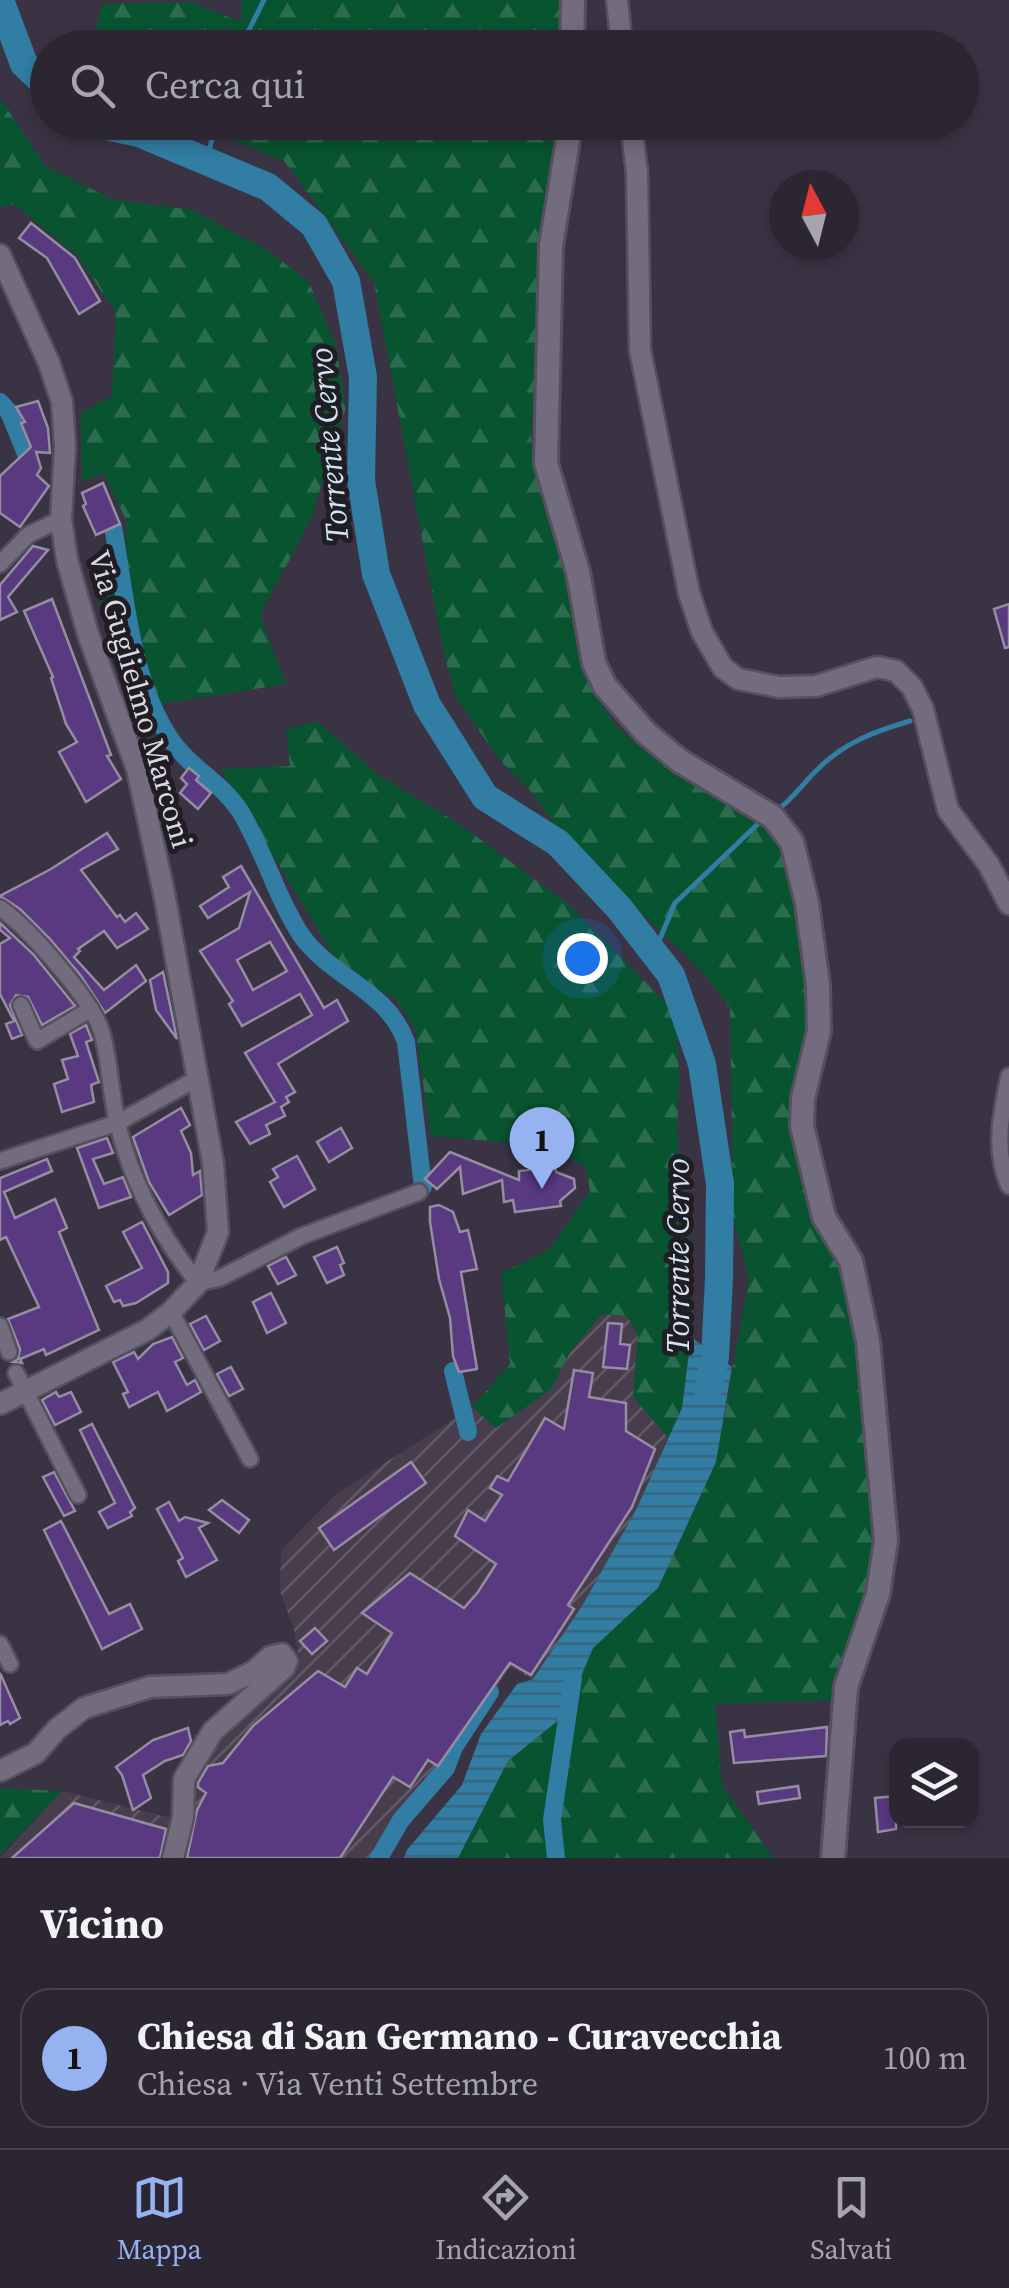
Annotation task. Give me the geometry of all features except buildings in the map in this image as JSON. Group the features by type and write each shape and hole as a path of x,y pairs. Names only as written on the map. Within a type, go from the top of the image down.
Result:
{"main road":[{"path":"572,30 573,0"},
{"path":"567,140 551,246 546,463 578,572 594,663 605,686 646,734 680,761 761,809 782,827 799,862 818,985 820,1030 803,1098 802,1126 824,1217 851,1261 868,1341 886,1540 878,1594 846,1687 833,1858"}],"street":[{"path":"617,0 620,30"},
{"path":"633,140 640,350 688,594 702,632 723,668 738,679 778,687 816,686 878,667 896,671 912,687 923,709 948,810 989,865 1009,904"},
{"name":"Via Guglielmo Marconi","path":"0,255 62,402 65,446 61,519 67,560 88,634 137,769 164,893 213,1163 218,1232 198,1283"},
{"path":"0,564 28,534 61,519"},
{"path":"0,908 17,920 91,1009 101,1031 117,1123 143,1200 169,1247 198,1283"},
{"path":"21,1005 37,1042 91,1009"},
{"path":"1009,1076 998,1135 1003,1173 1009,1186"},
{"path":"0,1161 117,1123 198,1078"},
{"path":"0,1404 20,1383 147,1330 171,1312 198,1283 220,1278 302,1236 419,1192"},
{"path":"171,1312 250,1459"},
{"path":"0,1326 9,1352"},
{"path":"20,1383 78,1495"},
{"path":"0,1644 10,1664"},
{"path":"0,1772 36,1753 56,1729 84,1708 150,1687 228,1684 253,1672 270,1657 282,1654 287,1660 284,1668 213,1731 184,1779 183,1817 173,1858"}],"shaded area":[{"path":"602,1314 627,1316 638,1336 633,1396 668,1438 636,1510 582,1606 533,1680 510,1667 437,1783 424,1777 374,1858 0,1858 62,1791 175,1819 200,1760 300,1665 294,1630 280,1591 281,1550 335,1495 472,1407 496,1428 551,1389 570,1352"}],"green space":[{"path":"242,0 564,0 564,30 96,30 102,4 191,2 241,22"},
{"path":"0,98 45,166 112,199 192,210 267,250 309,282 335,343 346,407 310,521 260,615 286,684 140,707 90,577 124,561 127,522 104,474 82,481 81,413 112,396 116,313 78,256 14,204 0,207"},
{"path":"233,140 558,140 541,249 531,438 594,694 615,724 637,745 704,791 755,809 788,846 808,986 809,1028 792,1093 792,1128 815,1224 841,1267 857,1343 876,1538 868,1588 835,1700 715,1704 722,1785 773,1858 458,1858 508,1761 565,1715 593,1648 658,1588 716,1462 749,1278 733,1218 730,1007 697,966 576,852 533,794 500,760 456,698 443,650 374,282 284,161"},
{"path":"318,722 381,777 458,823 568,904 676,1013 677,1135 693,1269 691,1337 682,1408 668,1438 633,1396 638,1336 627,1316 602,1314 570,1352 551,1389 496,1428 472,1407 510,1364 501,1273 549,1250 590,1191 586,1168 553,1146 431,1136 415,1029 394,997 354,981 332,953 221,769 290,766 286,728"},
{"path":"0,1788 62,1791 0,1855"}],"water":[{"path":"691,1337 732,1367 716,1462 658,1588 593,1648 565,1715 508,1761 458,1858 404,1858 462,1785 481,1734 517,1684 533,1679 582,1606 636,1510 682,1408"}],"waterway":[{"name":"Torrente Cervo","path":"0,0 24,64 30,70"},
{"path":"249,30 264,0"},
{"name":"Torrente Cervo","path":"156,140 268,187 314,225 346,281 363,377 361,480 376,574 427,705 485,797 558,843 619,908 671,975 702,1064 720,1184 715,1357 708,1389"},
{"path":"206,161 212,140"},
{"path":"0,402 9,412 30,464"},
{"path":"113,527 138,665 157,716 179,750 240,811 301,935 328,963 386,1009 406,1042 423,1187"},
{"path":"775,812 839,751 873,733 910,721"},
{"path":"654,953 675,903 761,821"},
{"path":"453,1371 468,1432"},
{"path":"556,1858 552,1820 573,1678"},
{"path":"379,1858 401,1820 446,1768 454,1747 490,1692"}],"place":[{"name":"Chiesa di San Germano - Curavecchia","path":"542,1189"}]}
